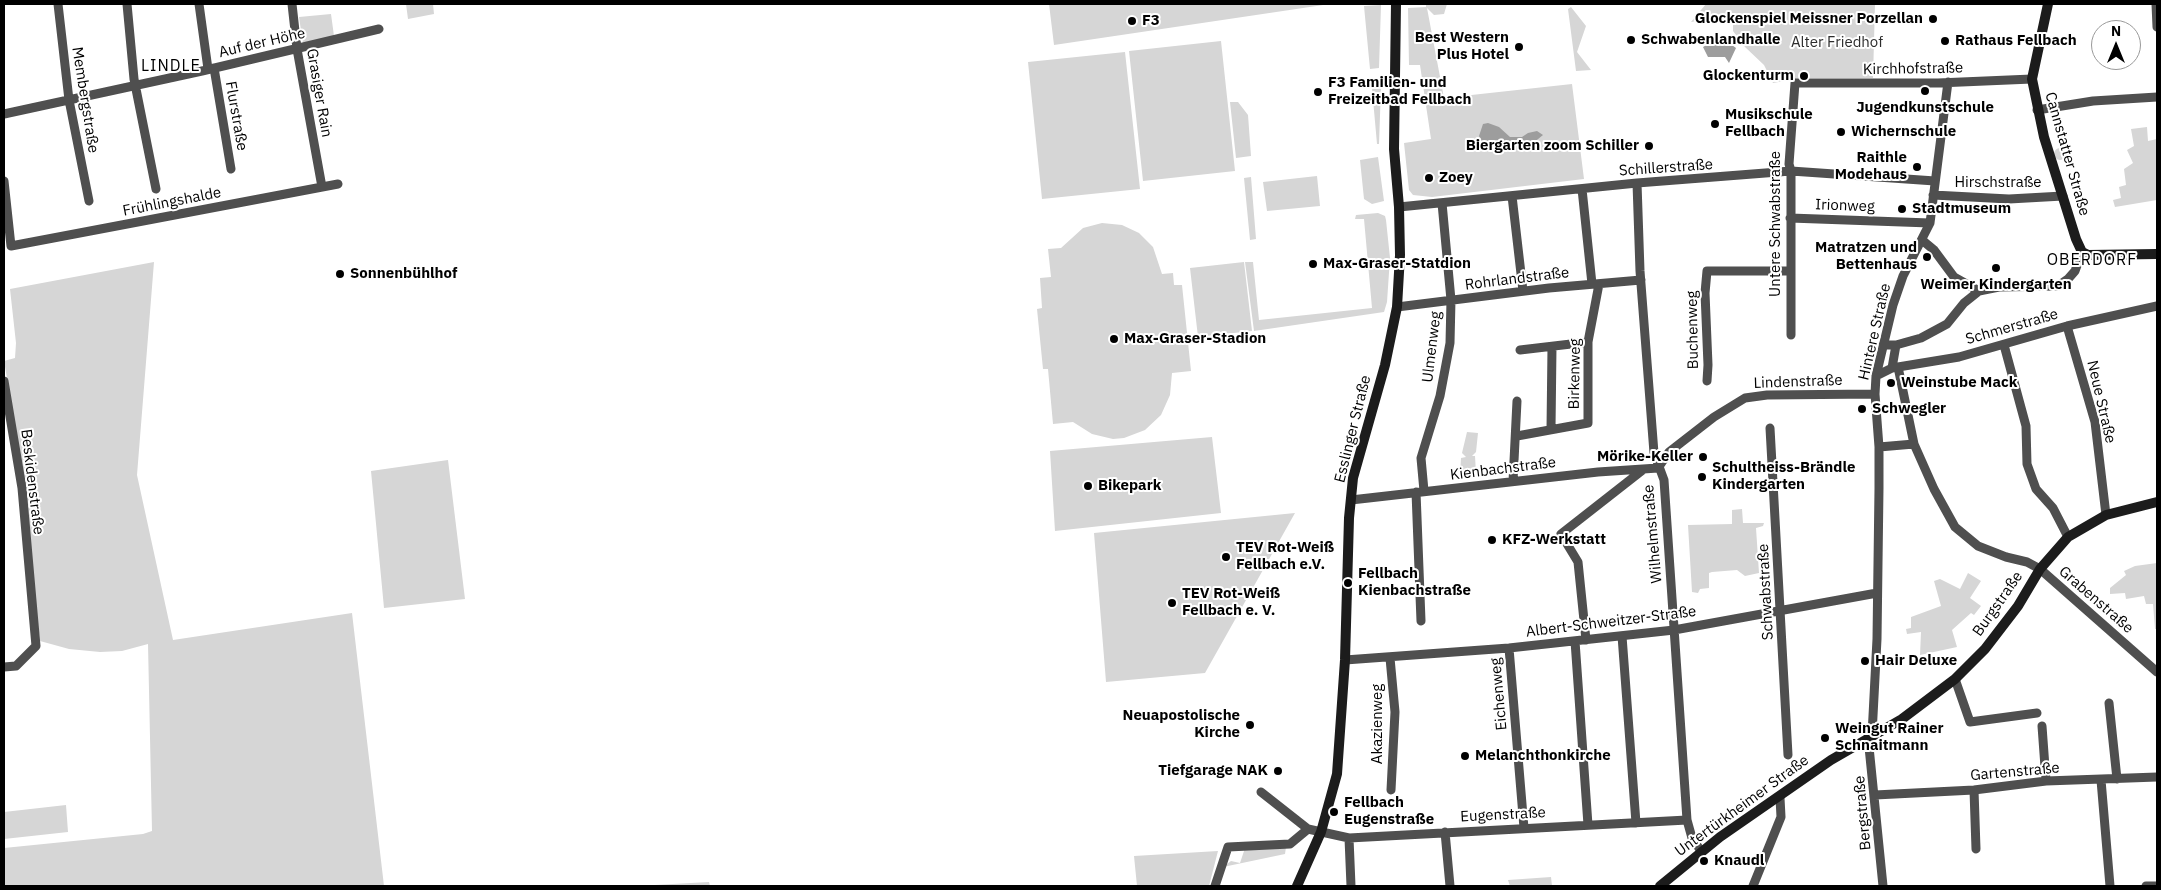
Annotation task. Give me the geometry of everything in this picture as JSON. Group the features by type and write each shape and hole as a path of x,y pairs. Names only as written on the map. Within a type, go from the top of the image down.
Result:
{"main road":[{"name":"Esslinger Straße","path":"1297,886 1321,832 1338,774 1345,660 1351,500 1358,456 1385,365 1397,307 1400,207 1394,149 1396,4"},
{"name":"Cannstatter Straße","path":"2048,4 2032,79 2037,110 2082,252"},
{"path":"2082,252 2088,255 2157,254"},
{"name":"Burgstraße","path":"1870,736 1902,719 1955,679 1985,649 2018,606 2040,569 2068,537 2106,515 2157,502"},
{"name":"Untertürkheimer Straße","path":"1660,886 1701,851 1780,798 1831,760 1870,736"}],"street":[{"name":"Membergstraße","path":"58,4 70,100 89,201"},
{"path":"127,4 136,86 156,189"},
{"name":"Flurstraße","path":"199,4 231,170"},
{"name":"Grasiger Rain","path":"292,4 297,49 322,187"},
{"path":"2156,4 2157,28"},
{"name":"Auf der Höhe","path":"4,114 136,86 379,28"},
{"name":"Kirchhofstraße","path":"1795,83 1948,82 2032,79"},
{"name":"Hintere Straße","path":"1870,736 1877,593 1879,447 1875,394 1876,376 1903,276 1930,224 1948,82"},
{"name":"Untere Schwabstraße","path":"1791,335 1789,270 1791,172 1789,164 1795,83"},
{"path":"2037,110 2093,101 2157,97"},
{"name":"Schillerstraße","path":"1400,207 1637,183 1791,172 1935,181"},
{"name":"Frühlingshalde","path":"4,181 11,246 338,184"},
{"name":"Wilhelmstraße","path":"1637,183 1641,280 1654,453 1664,480 1687,820 1692,838 1701,851"},
{"name":"Birkenweg","path":"1517,436 1588,423 1588,342 1595,284 1582,189"},
{"name":"Hirschstraße","path":"1933,195 2009,199 2063,196"},
{"path":"1512,196 1523,291"},
{"name":"Ulmenweg","path":"1421,621 1420,492 1422,458 1446,368 1450,343 1451,300 1442,203"},
{"name":"Irionweg","path":"1790,218 1930,224"},
{"path":"1922,240 1934,250 1954,277 1979,291"},
{"path":"1883,345 1896,345 1921,338 1947,324 1964,303 1979,291 1999,287 2058,286 2075,271 2082,252"},
{"name":"Buchenweg","path":"1707,381 1705,293 1707,272 1789,270"},
{"name":"Rohrlandstraße","path":"1397,307 1523,291 1641,280"},
{"name":"Schmerstraße","path":"1876,376 1895,368 1959,357 2067,326 2157,306"},
{"name":"Neue Straße","path":"2067,326 2095,422 2106,515"},
{"path":"1520,350 1588,342"},
{"name":"Hintere Straße","path":"1895,368 1896,345"},
{"path":"2004,345 2026,426 2027,464 2036,489 2054,508 2068,537"},
{"path":"1551,429 1552,347"},
{"path":"1895,368 1914,444 1934,489 1955,527 1978,546 2006,558 2027,562 2040,569"},
{"name":"Beskidenstraße","path":"4,381 22,488 36,646 16,666 4,667"},
{"name":"Lindenstraße","path":"1658,468 1669,452 1714,417 1739,401 1756,396 1875,394"},
{"path":"1513,481 1518,401"},
{"name":"Schwabstraße","path":"1770,428 1788,756"},
{"path":"1879,447 1914,444"},
{"path":"1586,640 1578,562 1561,534 1644,468"},
{"name":"Kienbachstraße","path":"1351,500 1513,481 1658,468"},
{"name":"Grabenstraße","path":"2040,569 2157,672"},
{"name":"Albert-Schweitzer-Straße","path":"1345,660 1509,648 1674,630 1877,593"},
{"path":"1622,636 1636,822"},
{"path":"1575,641 1588,825"},
{"name":"Eichenweg","path":"1509,648 1524,828"},
{"name":"Akazienweg","path":"1390,658 1395,712 1391,790"},
{"path":"1955,679 1970,722 2037,713"},
{"path":"2109,703 2118,780"},
{"path":"2042,726 2046,781"},
{"name":"Bergstraße","path":"1870,736 1883,886"},
{"name":"Gartenstraße","path":"1875,795 1974,790 2046,781 2118,780 2157,777"},
{"path":"2101,780 2110,886"},
{"path":"1974,790 1976,849"},
{"path":"1215,886 1228,848 1290,844 1308,829 1261,792"},
{"path":"1753,886 1781,817 1780,798"},
{"name":"Eugenstraße","path":"1308,829 1349,838 1687,820"},
{"path":"1445,832 1450,886"},
{"path":"1349,838 1351,886"},
{"path":"2146,886 2157,886"}],"green space":[{"path":"406,4 433,4 434,14 408,19"},
{"name":"F3","path":"1049,4 1330,4 1054,45"},
{"path":"1426,4 1447,4 1444,14 1434,15 1427,8 1444,98 1572,84 1584,179 1432,197 1413,195 1409,190 1404,143 1431,139 1420,65 1409,65 1408,8 1426,7"},
{"name":"Alter Friedhof","path":"1706,4 1875,4 1873,78 1801,78 1773,83 1764,65 1745,47 1733,31 1733,21 1727,16 1691,22"},
{"path":"1381,5 1379,68 1370,69 1364,6"},
{"path":"1571,7 1586,26 1577,52 1591,70 1576,71 1568,9"},
{"path":"331,14 334,36 303,44 299,17"},
{"path":"1221,41 1235,171 1143,181 1129,51"},
{"path":"1125,52 1140,189 1042,199 1028,62"},
{"path":"1381,87 1379,144 1377,144 1372,88"},
{"path":"1230,102 1238,102 1248,115 1251,156 1236,158"},
{"path":"2147,127 2148,141 2157,139 2157,200 2115,207 2113,200 2121,198 2119,187 2126,185 2124,169 2133,163 2127,150 2134,146 2131,129"},
{"path":"2060,148 2066,154 2060,160 2054,154"},
{"path":"1378,157 1384,201 1372,204 1364,199 1360,160"},
{"path":"1317,176 1320,206 1267,211 1263,182"},
{"path":"1251,177 1256,239 1250,240 1244,178"},
{"path":"1378,213 1385,216 1390,258 1387,302 1384,312 1254,331 1245,262 1253,262 1259,320 1372,308 1364,219 1355,219 1356,215"},
{"name":"Max-Graser-Stadion","path":"1102,223 1122,225 1139,233 1153,247 1162,274 1173,273 1174,285 1182,285 1191,371 1172,373 1170,395 1161,415 1145,430 1124,438 1113,439 1092,434 1073,422 1053,424 1048,369 1043,369 1037,309 1042,308 1040,278 1051,277 1048,249 1061,248 1083,228"},
{"path":"154,262 137,475 173,640 352,613 384,886 4,886 4,848 143,834 152,831 148,644 122,651 100,652 69,649 40,641 13,413 4,361 15,358 16,343 10,289"},
{"path":"1244,262 1252,331 1198,337 1190,268"},
{"path":"1467,432 1478,433 1476,452 1472,456 1475,456 1476,473 1460,475 1461,458 1466,457 1462,453"},
{"path":"1212,437 1221,513 1055,531 1050,451"},
{"path":"448,460 465,599 384,608 371,471"},
{"path":"1742,509 1743,523 1764,523 1763,526 1756,528 1759,573 1745,576 1737,570 1712,572 1709,573 1709,588 1700,589 1698,593 1692,592 1688,525 1732,524 1732,510"},
{"name":"TEV Rot-Weiß Fellbach e. V.","path":"1295,513 1205,673 1106,682 1094,533"},
{"path":"2157,563 2157,629 2155,629 2153,604 2146,604 2144,596 2126,599 2125,593 2110,594 2110,588 2126,575 2124,571 2135,566"},
{"path":"1968,573 1981,581 1970,598 1981,606 1974,615 1971,613 1952,630 1957,647 1920,655 1921,632 1907,634 1906,629 1911,628 1911,617 1941,606 1934,581 1940,579 1960,589"},
{"path":"66,805 68,832 4,839 4,812"},
{"path":"1286,847 1285,854 1223,867 1231,861 1240,863 1245,848"},
{"path":"1218,851 1209,886 1137,886 1134,856"},
{"path":"1551,877 1552,886 1510,886 1508,880"},
{"path":"709,882 710,886 636,886"}],"shaded area":[{"path":"1721,37 1736,48 1729,63 1725,57 1708,57 1703,47"},
{"path":"1488,123 1499,127 1510,137 1522,137 1537,131 1543,135 1532,144 1524,141 1491,145 1481,141 1479,136 1483,124"}],"place":[{"name":"Glockenspiel Meissner Porzellan","path":"1933,19"},
{"name":"F3","path":"1132,21"},
{"name":"Schwabenlandhalle","path":"1631,40"},
{"name":"Rathaus Fellbach","path":"1945,41"},
{"name":"Best Western Plus Hotel","path":"1519,47"},
{"name":"Glockenturm","path":"1804,76"},
{"name":"Jugendkunstschule","path":"1925,91"},
{"name":"F3 Familien- und Freizeitbad Fellbach","path":"1318,92"},
{"name":"Musikschule Fellbach","path":"1715,124"},
{"name":"Wichernschule","path":"1841,132"},
{"name":"Biergarten zoom Schiller","path":"1649,146"},
{"name":"Raithle Modehaus","path":"1917,167"},
{"name":"Zoey","path":"1429,178"},
{"name":"Stadtmuseum","path":"1902,209"},
{"name":"Matratzen und Bettenhaus","path":"1927,257"},
{"name":"Max-Graser-Statdion","path":"1313,264"},
{"name":"Weimer Kindergarten","path":"1996,268"},
{"name":"Sonnenbühlhof","path":"340,274"},
{"name":"Max-Graser-Stadion","path":"1114,339"},
{"name":"Weinstube Mack","path":"1891,383"},
{"name":"Schwegler","path":"1862,409"},
{"name":"Mörike-Keller","path":"1703,457"},
{"name":"Schultheiss-Brändle Kindergarten","path":"1702,477"},
{"name":"Bikepark","path":"1088,486"},
{"name":"KFZ-Werkstatt","path":"1492,540"},
{"name":"TEV Rot-Weiß Fellbach e.V.","path":"1226,557"},
{"name":"Fellbach Kienbachstraße","path":"1348,583"},
{"name":"TEV Rot-Weiß Fellbach e. V.","path":"1172,603"},
{"name":"Hair Deluxe","path":"1865,661"},
{"name":"Neuapostolische Kirche","path":"1250,725"},
{"name":"Weingut Rainer Schnaitmann","path":"1825,738"},
{"name":"Melanchthonkirche","path":"1465,756"},
{"name":"Tiefgarage NAK","path":"1278,771"},
{"name":"Fellbach Eugenstraße","path":"1334,812"},
{"name":"Knaudl","path":"1704,861"}],"district":[{"name":"LINDLE","path":"171,66"},
{"name":"OBERDORF","path":"2092,260"}]}
